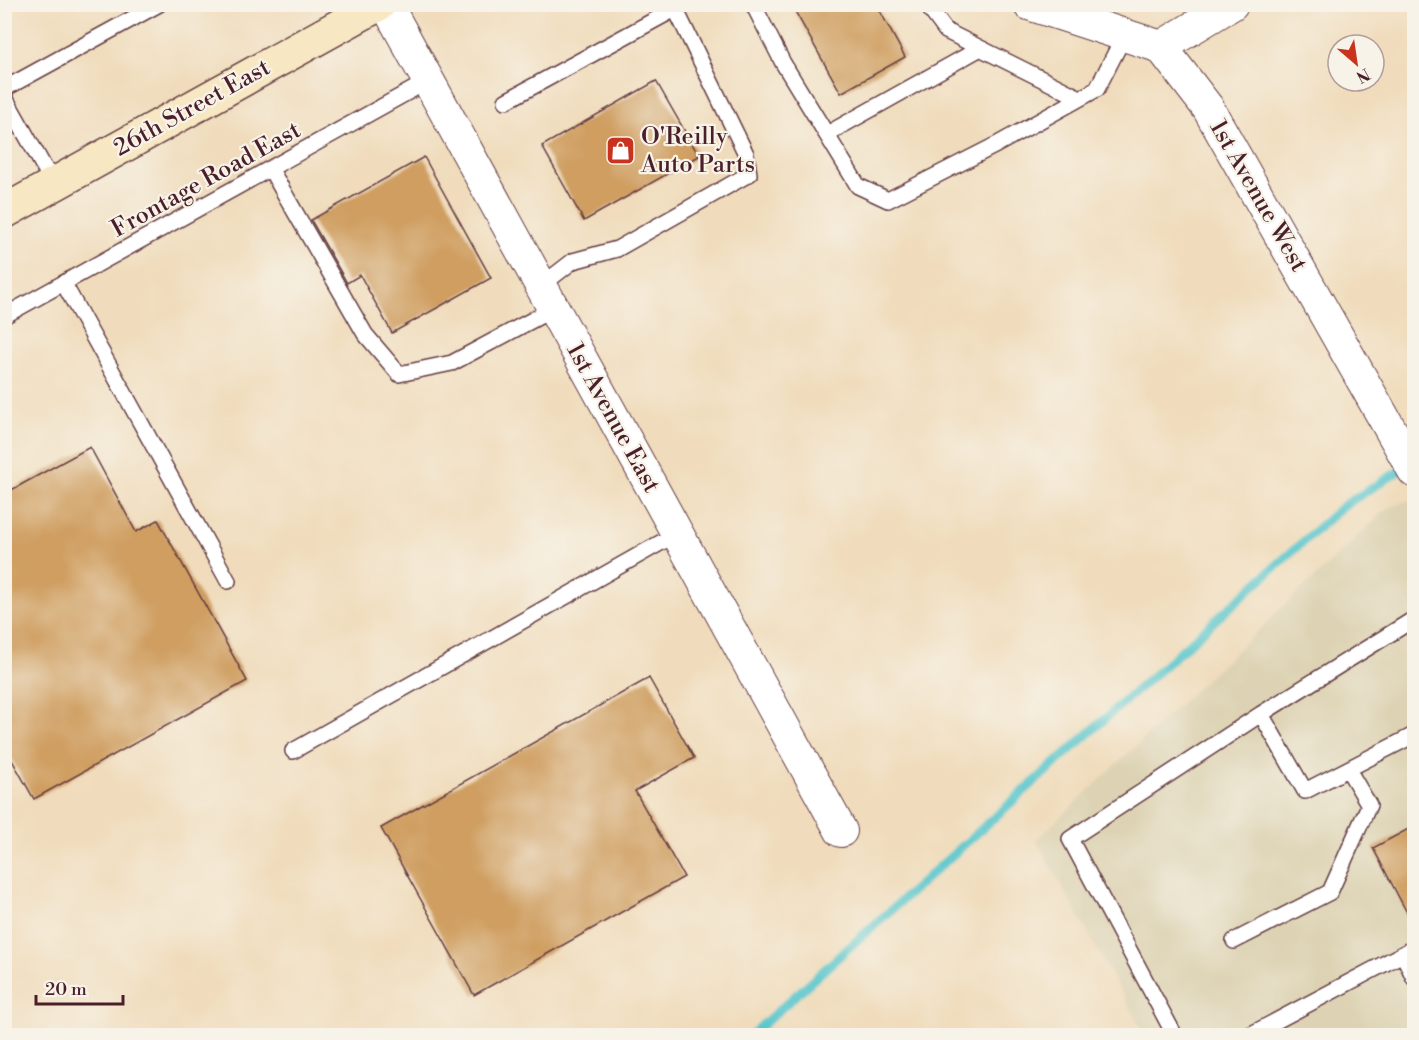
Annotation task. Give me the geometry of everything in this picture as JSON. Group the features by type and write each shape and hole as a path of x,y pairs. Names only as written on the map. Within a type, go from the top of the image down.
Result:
{"main road":[{"name":"26th Street East","path":"4,212 380,4"}],"street":[{"name":"1st Avenue East","path":"386,4 841,831"},
{"path":"1029,4 1161,47 1232,4"},
{"name":"1st Avenue West","path":"1161,47 1208,108 1414,471"}],"lane":[{"path":"4,89 159,4"},
{"path":"753,4 783,63 858,186 888,200 996,145 1097,88 1124,36"},
{"path":"926,4 946,31 1080,98"},
{"path":"271,170 365,334 399,374 452,363 547,297 573,261 617,249 749,174 746,154 674,7 506,101"},
{"path":"827,134 979,49"},
{"name":"Frontage Road East","path":"4,316 428,81"},
{"path":"4,96 54,185"},
{"path":"64,284 228,582"},
{"path":"293,751 676,534"},
{"path":"1175,1035 1070,839 1261,714 1414,619"},
{"path":"1261,714 1305,791 1349,771 1414,735"},
{"path":"1234,941 1330,892 1369,806 1349,771"},
{"path":"1248,1035 1409,951 1414,978"}],"shaded area":[{"path":"1414,498 1414,1035 1145,1035 1036,840 1388,508"}],"building":[{"path":"791,4 876,4 905,57 841,93"},
{"name":"O'Reilly Auto Parts","path":"656,81 699,156 584,221 542,146"},
{"path":"424,157 491,278 392,333 360,275 347,283 311,220"},
{"path":"90,447 136,532 158,520 247,681 34,799 4,746 4,494"},
{"path":"649,678 694,758 635,791 684,877 474,995 381,828"},
{"path":"1414,826 1414,926 1373,848"}],"waterway":[{"path":"750,1036 1343,506 1399,471"}],"place":[{"name":"O'Reilly Auto Parts","path":"620,151"}]}
